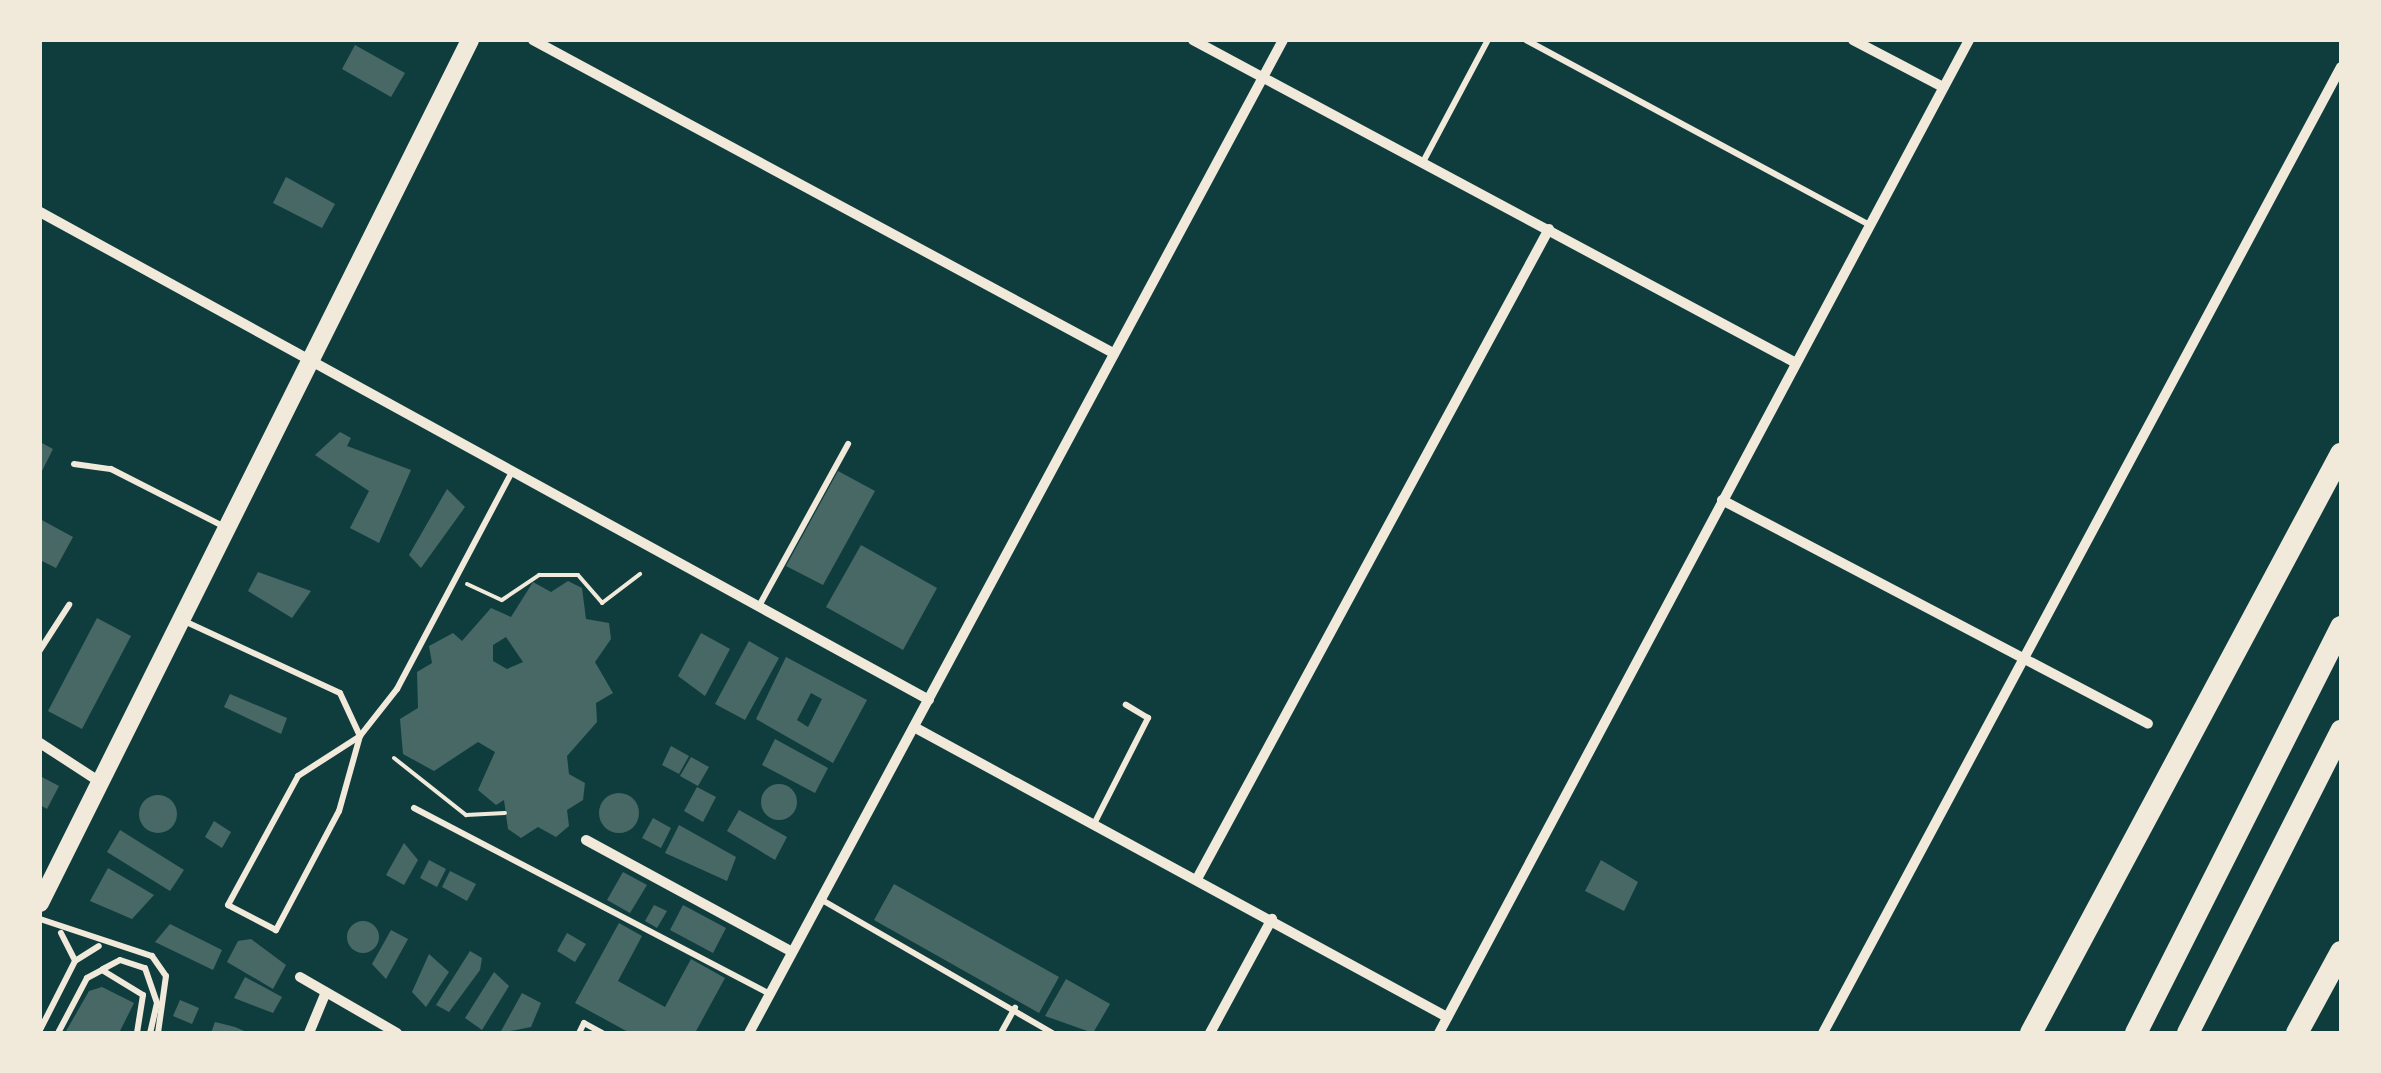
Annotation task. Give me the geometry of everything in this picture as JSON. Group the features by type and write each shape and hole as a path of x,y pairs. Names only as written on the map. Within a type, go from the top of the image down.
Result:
{"highway":[{"path":"2031,1033 2341,454"},
{"path":"2136,1033 2341,626"},
{"path":"2188,1033 2341,731"},
{"path":"2297,1033 2341,952"}],"main road":[{"path":"40,902 470,40"}],"street":[{"path":"533,40 1113,353"},
{"path":"1194,40 1796,362"},
{"path":"749,1033 1283,40"},
{"path":"1853,40 1943,87"},
{"path":"1439,1033 1968,40"},
{"path":"1823,1033 2341,67"},
{"path":"40,212 929,700"},
{"path":"1198,877 1549,229"},
{"path":"1722,500 2148,724"},
{"path":"914,727 1198,877 1447,1017"},
{"path":"40,743 100,782"},
{"path":"586,840 792,952"},
{"path":"1210,1033 1272,919"},
{"path":"300,977 397,1033"},
{"path":"309,1033 326,992"}],"lane":[{"path":"1423,162 1488,40"},
{"path":"1526,40 1870,225"},
{"path":"759,607 848,444"},
{"path":"74,464 110,469 226,528"},
{"path":"181,619 340,693 360,736 339,811 276,930 228,905 298,776 360,736 397,689 512,472"},
{"path":"40,650 68,605"},
{"path":"1095,822 1148,718 1126,705"},
{"path":"414,808 770,994"},
{"path":"821,899 1015,1008 1052,1033"},
{"path":"40,919 61,932 100,946 152,956 166,976 158,1033"},
{"path":"61,932 75,962"},
{"path":"40,1030 75,962 100,946"},
{"path":"58,1033 87,978 120,960 145,968 157,1003 150,1033"},
{"path":"102,970 142,995 137,1033"},
{"path":"1002,1033 1015,1008"},
{"path":"579,1033 584,1023 602,1033"}],"path":[{"path":"466,584 502,600 539,575 578,574 602,603 640,574"},
{"path":"394,758 466,815 505,813"}],"building":[{"path":"355,45 405,73 391,97 342,69"},
{"path":"286,177 335,204 322,228 273,203"},
{"path":"340,432 351,438 347,446 411,470 379,543 350,528 369,491 315,455"},
{"path":"40,442 53,449 40,475"},
{"path":"838,471 875,491 823,585 786,566"},
{"path":"447,489 465,507 421,568 409,555"},
{"path":"40,519 73,537 56,568 40,560"},
{"path":"861,545 937,588 903,650 826,607"},
{"path":"258,572 311,591 292,618 248,591"},
{"path":"568,581 582,588 586,619 609,623 611,639 595,662 613,693 596,703 597,722 567,756 569,774 585,783 583,800 567,810 569,826 556,837 538,827 521,838 508,829 504,800 496,805 478,790 495,752 478,742 434,771 403,754 400,719 418,708 417,672 432,663 429,646 453,633 462,641 491,608 511,617 533,582 551,592","holes":["506,637 523,662 507,669 493,661 493,645"]},
{"path":"97,618 131,636 82,729 48,711"},
{"path":"701,633 730,649 705,696 678,676"},
{"path":"749,641 779,658 745,720 715,704"},
{"path":"786,657 867,700 833,763 756,719","holes":["811,693 822,699 808,727 797,720"]},
{"path":"230,694 287,718 281,734 224,707"},
{"path":"775,739 828,768 815,793 762,765"},
{"path":"671,746 689,756 679,774 662,765"},
{"path":"691,757 709,767 698,786 680,776"},
{"path":"40,776 59,786 47,809 40,805"},
{"path":"779,784 792,789 797,802 792,815 779,820 766,815 761,802 766,789"},
{"path":"697,787 716,797 703,822 684,811"},
{"path":"619,793 633,799 639,813 633,827 619,833 605,827 599,813 605,799"},
{"path":"158,795 171,801 177,814 171,827 158,833 145,827 139,814 145,801"},
{"path":"739,810 787,837 775,860 727,831"},
{"path":"653,818 671,828 661,848 642,838"},
{"path":"214,821 231,832 222,848 205,837"},
{"path":"679,825 736,857 727,881 665,853"},
{"path":"120,830 184,870 170,891 107,852"},
{"path":"404,843 418,860 404,885 386,875"},
{"path":"429,860 446,869 437,887 420,878"},
{"path":"1601,860 1638,882 1624,911 1585,891"},
{"path":"108,868 154,895 132,919 90,901"},
{"path":"450,871 476,884 467,901 442,887"},
{"path":"623,872 647,885 630,913 607,900"},
{"path":"894,884 1059,977 1039,1013 874,920"},
{"path":"654,905 667,911 657,928 645,921"},
{"path":"683,905 726,928 713,953 670,930"},
{"path":"363,921 375,925 379,937 375,949 363,953 351,949 347,937 351,925"},
{"path":"619,923 642,936 618,981 665,1007 691,959 725,978 695,1033 630,1033 575,1003"},
{"path":"170,924 222,950 213,970 155,942"},
{"path":"391,930 408,939 386,979 372,964"},
{"path":"567,933 586,944 575,962 557,951"},
{"path":"251,939 286,965 273,989 227,962 238,941"},
{"path":"470,951 482,958 480,970 449,1012 436,1005"},
{"path":"429,954 449,972 426,1007 412,992"},
{"path":"494,972 509,986 482,1030 465,1018"},
{"path":"245,977 282,997 273,1013 234,998"},
{"path":"1066,979 1110,1004 1093,1033 1045,1016"},
{"path":"102,987 134,1003 119,1033 65,1033 89,991"},
{"path":"522,993 541,1003 531,1027 500,1033"},
{"path":"180,1000 199,1008 192,1024 173,1016"},
{"path":"215,1022 235,1027 249,1033 211,1033"}]}
